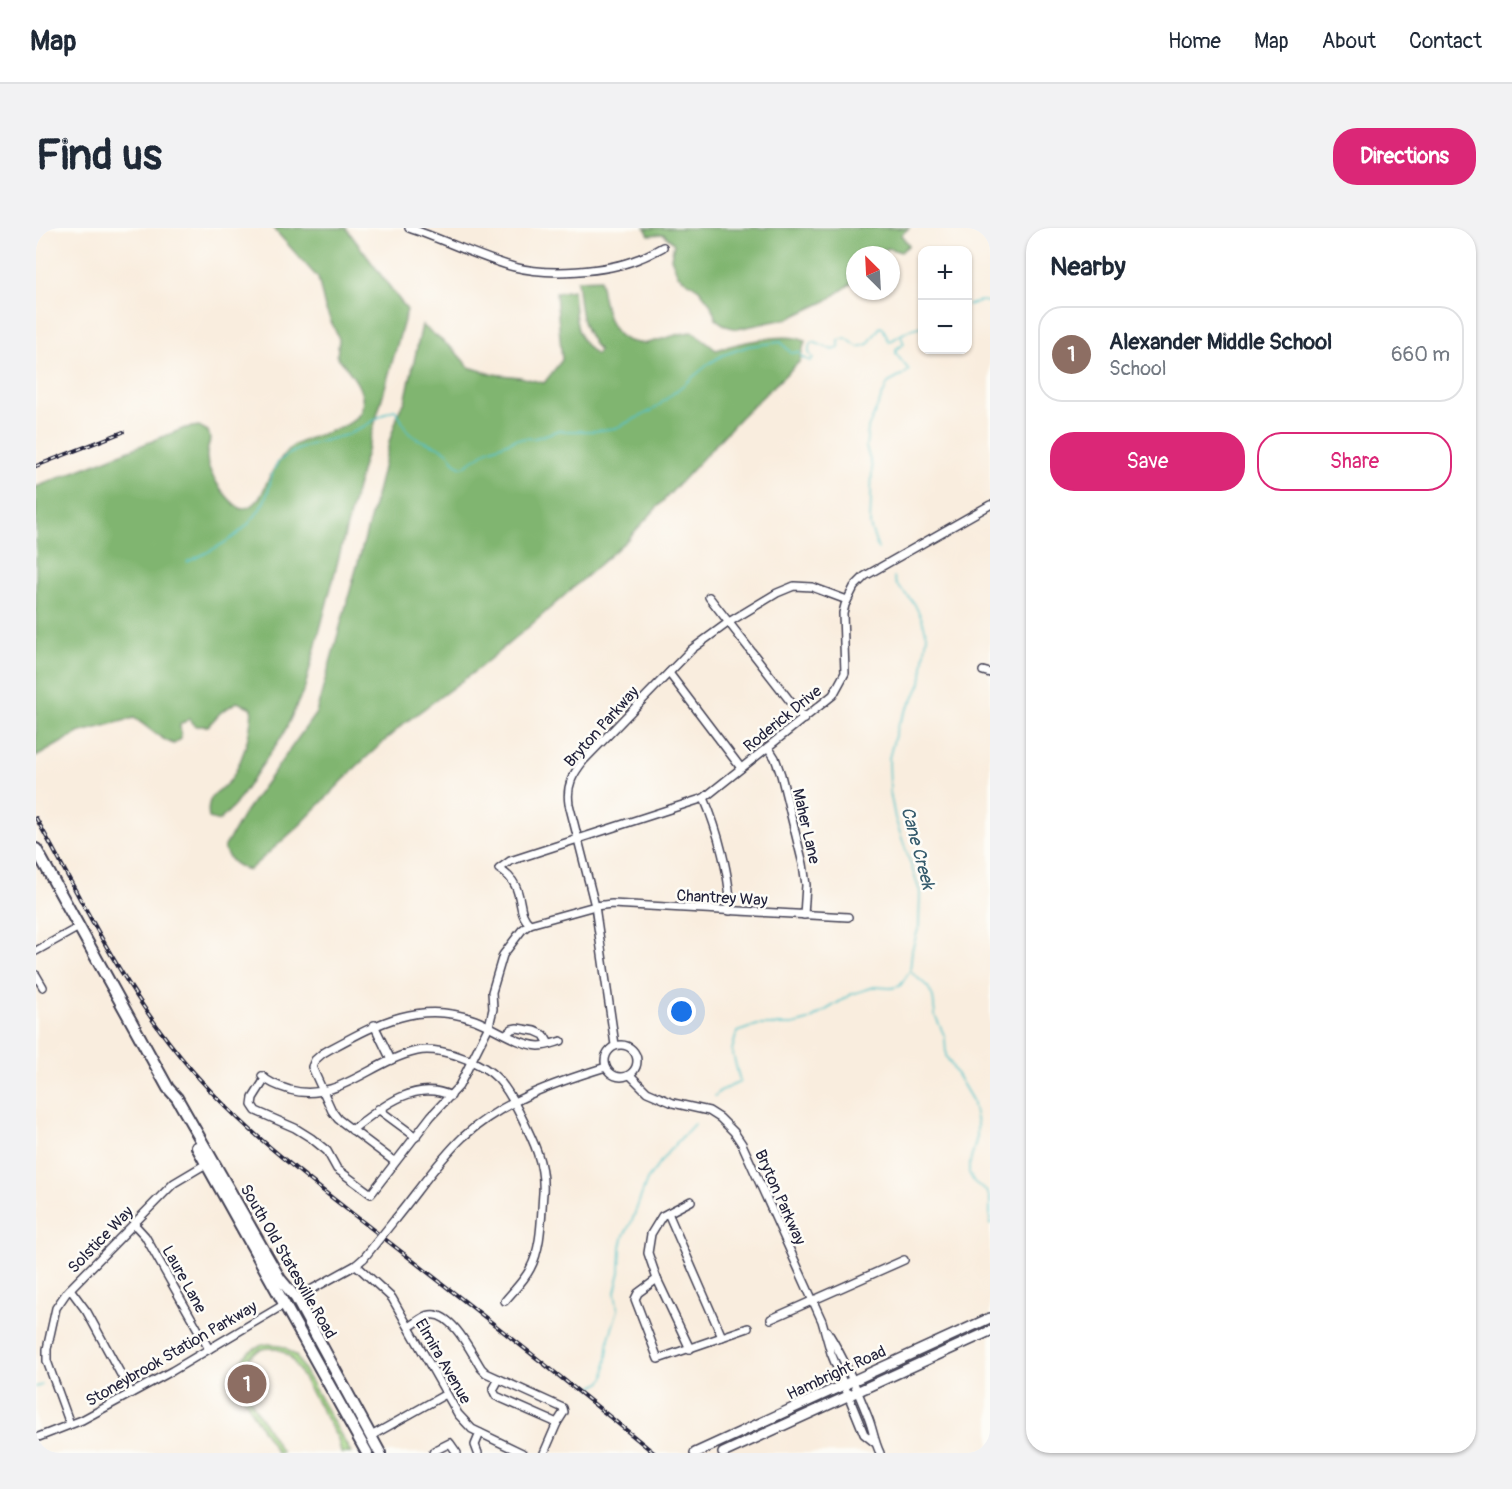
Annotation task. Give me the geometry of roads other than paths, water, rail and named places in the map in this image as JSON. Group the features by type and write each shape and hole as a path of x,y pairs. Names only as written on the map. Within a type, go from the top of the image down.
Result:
{"main road":[{"name":"South Old Statesville Road","path":"36,849 168,1088 177,1098 280,1280 296,1298 380,1453"},
{"name":"South Old Statesville Road","path":"168,1088 171,1101 367,1453"},
{"path":"247,1238 263,1257 287,1297 296,1298"},
{"path":"285,1304 294,1309 314,1343 324,1350"}],"street":[{"path":"410,228 499,262 527,270 569,271 612,267 639,259 663,246"},
{"path":"847,600 854,587 872,572 989,509"},
{"name":"Bryton Parkway","path":"615,1045 595,906 567,791 574,772 692,649 728,623 777,593 794,586 812,587 847,600"},
{"path":"709,597 804,719"},
{"name":"Roderick Drive","path":"530,924 525,918 514,881 500,869 510,861 704,798 833,695 845,673 843,613 847,600"},
{"path":"669,672 741,768"},
{"name":"Maher Lane","path":"768,747 776,758 803,864 806,885 804,915"},
{"path":"704,798 729,882 730,911"},
{"name":"Chantrey Way","path":"530,924 595,906 620,904 848,917"},
{"path":"505,1301 530,1269 539,1243 544,1180 540,1154 501,1080 484,1067 472,1061 456,1055 419,1050 391,1060 337,1088 324,1092 300,1093 280,1087 263,1078 252,1105 255,1111 295,1128 311,1138 327,1151 337,1169 371,1194 431,1116 459,1086 472,1061 489,1026 493,1009 492,992 503,954 522,930 530,924"},
{"path":"36,951 79,927"},
{"path":"36,975 43,987"},
{"path":"395,1162 352,1130 332,1111 312,1067 315,1060 323,1053 374,1025 419,1013 447,1014 472,1019 523,1042 540,1046 561,1041"},
{"path":"374,1025 391,1060"},
{"path":"506,1034 517,1028 535,1031 544,1035 549,1044"},
{"path":"296,1298 356,1265 364,1258 440,1163 487,1117 513,1101 565,1079 606,1067 605,1055 615,1045 626,1045 634,1051 638,1061 630,1075"},
{"name":"Bryton Parkway","path":"606,1067 615,1076 630,1075 647,1092 673,1103 693,1106 709,1112 720,1118 734,1132 742,1144 822,1321 838,1349 864,1434 874,1442 880,1453"},
{"path":"352,1130 378,1110 407,1095 426,1089 451,1096"},
{"path":"378,1110 416,1137"},
{"name":"Solstice Way","path":"70,1424 47,1361 47,1349 56,1308 70,1289 174,1183 206,1164"},
{"path":"690,1349 657,1279 648,1253 651,1234 662,1216 691,1202"},
{"path":"668,1213 722,1337"},
{"name":"Laure Lane","path":"134,1224 145,1236 209,1349"},
{"path":"771,1319 904,1260"},
{"name":"Elmira Avenue","path":"356,1265 392,1298 458,1414 472,1429 522,1453"},
{"path":"657,1279 638,1293 635,1299 658,1359 748,1328"},
{"path":"70,1289 87,1312 131,1393"},
{"name":"Stoneybrook Station Parkway","path":"36,1438 82,1420 172,1371 285,1304"},
{"path":"409,1328 428,1315 440,1317 460,1333 481,1368 499,1379 563,1408 564,1412 544,1453"},
{"name":"Hambright Road","path":"697,1452 990,1318"},
{"name":"Hambright Road","path":"723,1453 990,1331"},
{"path":"499,1379 493,1390 496,1396 557,1423"},
{"path":"371,1436 446,1394"},
{"path":"478,1453 475,1445 480,1433"},
{"path":"433,1453 450,1443 457,1453"}],"waterway":[{"name":"Cane Creek","path":"972,304 980,301 990,302"},
{"path":"187,562 235,536 255,517 268,492 274,470 282,459 305,447 352,433 390,411 395,410 410,434 446,451 457,464 463,467 488,450 517,439 535,438 557,431 595,431 616,428 653,410 710,363 723,355 749,346 781,342 791,353 799,352 802,357 810,361 813,358 809,353 809,347 813,342 833,350 839,348 839,340 846,338 858,347 868,344 880,327 883,328 889,342 918,327"},
{"name":"Cane Creek","path":"878,549 870,526 872,467 866,447 868,428 888,383 909,370 896,354 896,349 904,344 901,336"},
{"name":"Cane Creek","path":"715,1096 720,1091 740,1082 732,1050 737,1032 757,1025 793,1025 808,1021 852,994 874,987 900,986 910,971 912,950 919,926 920,892 895,818 890,792 889,758 898,724 921,683 927,635 914,603 896,584 894,577"},
{"name":"Cane Creek","path":"911,972 928,987 933,997 935,1015 945,1037 946,1056 972,1100 977,1137 969,1173 974,1182 987,1192 990,1198 990,1224"},
{"path":"591,1388 602,1382 605,1376 609,1338 618,1310 615,1292 620,1272 624,1235 632,1221 647,1180 668,1152 694,1124"},
{"path":"36,1387 42,1385"}],"railway":[{"path":"36,466 123,432"},
{"path":"36,818 119,968 137,996 176,1051 223,1103 248,1128 302,1174 654,1453"}],"place":[{"name":"Alexander Middle School","path":"247,1384"}]}
